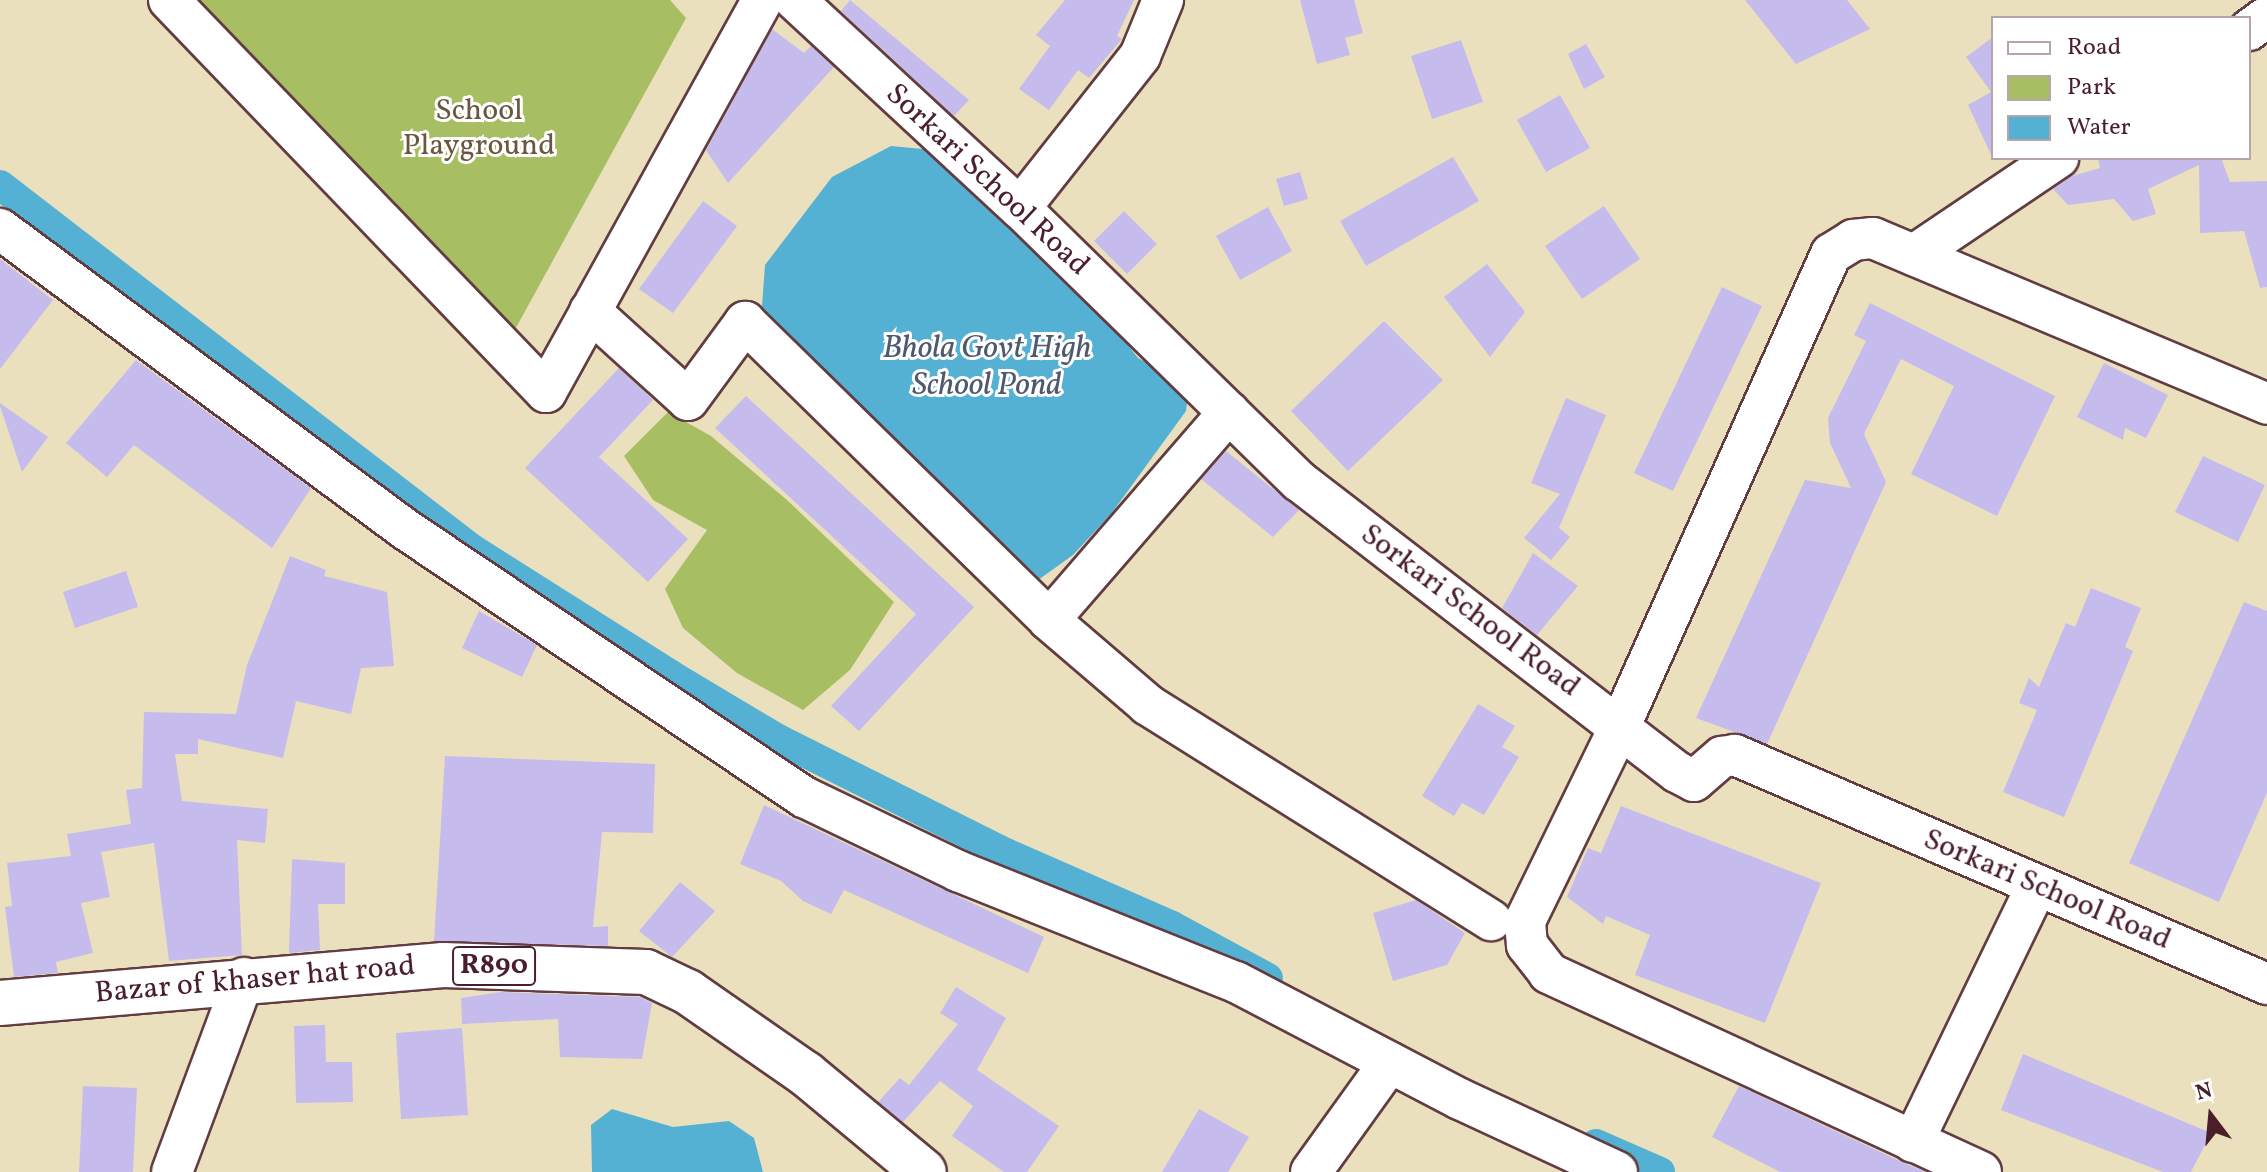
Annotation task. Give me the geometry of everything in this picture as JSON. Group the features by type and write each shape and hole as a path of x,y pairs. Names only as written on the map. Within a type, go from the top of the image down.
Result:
{"main road":[{"name":"Bazar of khaser hat road","path":"0,1003 244,978 443,965 646,972 688,992 806,1074 924,1172"}],"street":[{"path":"169,0 546,392 762,0"},
{"name":"Sorkari School Road","path":"795,0 1020,208 1299,481 1694,781 1722,757 1735,755 2267,984"},
{"path":"1020,208 1140,56 1163,0"},
{"path":"1914,255 2055,160"},
{"path":"0,229 405,529 804,797 958,871 1236,982 1390,1062 1617,1172"},
{"path":"1981,1172 1549,973 1527,945 1525,921 1540,883 1620,726 1831,254 1853,240 1873,238 2267,404"},
{"path":"590,311 688,400 745,322 1049,620 1148,705 1491,920"},
{"path":"1049,620 1229,412"},
{"path":"1913,1142 2037,886"},
{"path":"172,1172 244,978"},
{"path":"1311,1172 1390,1062"}],"green space":[{"name":"School Playground","path":"177,0 670,0 686,18 512,335"},
{"path":"668,412 711,436 787,500 894,602 850,670 803,710 737,673 683,628 665,589 707,530 653,500 624,456"}],"water":[{"name":"Bhola Govt High School Pond","path":"891,146 944,151 1079,283 1138,358 1189,386 1186,411 1111,514 1073,555 1034,583 788,342 762,306 765,265 832,177"},
{"path":"612,1109 673,1127 729,1121 754,1138 763,1172 592,1172 591,1125"}],"building":[{"path":"850,0 969,100 954,116 841,11"},
{"path":"1065,0 1134,0 1117,36 1122,39 1089,78 1078,70 1049,110 1019,89 1050,46 1036,35"},
{"path":"1300,0 1354,0 1363,33 1345,38 1350,55 1317,64"},
{"path":"1745,0 1847,0 1870,29 1796,64"},
{"path":"772,29 804,53 811,46 834,67 728,183 706,150"},
{"path":"1991,38 1991,92 1966,57"},
{"path":"1461,40 1483,102 1432,119 1411,56"},
{"path":"1586,44 1605,77 1584,89 1568,54"},
{"path":"1991,92 1991,155 1968,105"},
{"path":"1560,95 1590,148 1546,172 1517,120"},
{"path":"1453,157 1479,201 1366,266 1340,221"},
{"path":"2098,160 2222,160 2230,182 2267,181 2267,287 2260,288 2244,231 2200,233 2199,165 2148,189 2156,214 2133,221 2114,199 2068,205 2053,189 2072,176 2100,168"},
{"path":"1300,172 1308,199 1284,206 1276,179"},
{"path":"703,201 737,226 673,313 639,289"},
{"path":"1604,206 1640,259 1582,299 1545,246"},
{"path":"1268,207 1292,251 1240,280 1216,236"},
{"path":"1124,211 1157,244 1127,274 1094,241"},
{"path":"0,259 53,300 0,369"},
{"path":"1487,264 1525,312 1490,357 1444,297"},
{"path":"1722,287 1762,306 1673,491 1634,473"},
{"path":"1870,303 2055,396 1997,516 1911,474 1954,386 1901,359 1864,434 1886,482 1767,744 1696,718 1805,480 1851,488 1830,443 1828,418 1866,341 1854,335"},
{"path":"1384,321 1443,380 1348,471 1291,411"},
{"path":"136,360 311,488 272,548 134,445 107,477 66,443"},
{"path":"2104,363 2168,395 2146,438 2125,428 2123,440 2077,417"},
{"path":"619,368 653,400 599,457 688,539 648,582 525,468"},
{"path":"746,396 974,607 859,731 831,706 916,614 715,428"},
{"path":"1566,398 1606,415 1559,528 1570,537 1551,560 1524,538 1560,494 1531,483"},
{"path":"0,403 48,437 22,472 0,406"},
{"path":"1226,451 1299,510 1273,537 1201,479"},
{"path":"2203,456 2265,485 2238,542 2175,512"},
{"path":"1533,553 1578,586 1537,635 1502,608"},
{"path":"290,556 326,570 324,576 387,592 394,666 361,668 351,714 296,701 283,758 198,739 198,754 175,754 182,801 268,809 265,843 237,840 242,955 169,961 154,843 101,852 110,897 81,903 93,953 56,962 58,973 14,977 5,907 12,906 7,863 71,856 67,834 131,824 126,790 142,788 144,712 236,714 247,665"},
{"path":"126,571 138,607 75,628 63,592"},
{"path":"2091,588 2141,608 2125,647 2133,651 2064,817 2003,792 2037,710 2019,703 2029,678 2039,687 2066,623 2075,627"},
{"path":"2244,602 2267,611 2267,793 2219,902 2129,863"},
{"path":"479,611 537,645 522,677 462,648"},
{"path":"1478,704 1515,726 1502,747 1519,757 1484,815 1462,803 1454,816 1422,796"},
{"path":"445,756 655,764 653,833 602,832 593,927 608,926 608,946 434,941"},
{"path":"764,805 1044,937 1028,973 844,890 831,914 803,901 781,881 740,864"},
{"path":"1621,806 1821,883 1765,1023 1635,975 1650,935 1606,916 1603,924 1567,897 1588,848 1601,853"},
{"path":"292,859 345,863 345,904 318,904 320,950 289,953"},
{"path":"680,882 715,911 672,957 639,931"},
{"path":"1416,900 1465,933 1447,965 1393,981 1373,913"},
{"path":"956,987 1006,1018 977,1070 1059,1126 1027,1172 1004,1172 952,1136 973,1106 940,1081 903,1122 878,1102 900,1078 909,1085 958,1024 940,1013"},
{"path":"501,992 640,997 652,1003 642,1059 560,1057 558,1019 462,1024 461,998"},
{"path":"325,1025 326,1062 352,1062 353,1102 296,1103 294,1026"},
{"path":"462,1028 468,1115 401,1119 396,1033"},
{"path":"2023,1054 2211,1133 2191,1172 2163,1172 2001,1110"},
{"path":"83,1086 137,1088 133,1172 79,1172"},
{"path":"1739,1086 1926,1172 1780,1172 1712,1137"},
{"path":"1199,1109 1249,1137 1228,1172 1162,1172"}],"waterway":[{"path":"0,185 472,549 671,675 778,739 1006,853 1172,926 1268,978"},
{"path":"1596,1144 1660,1172"}]}
